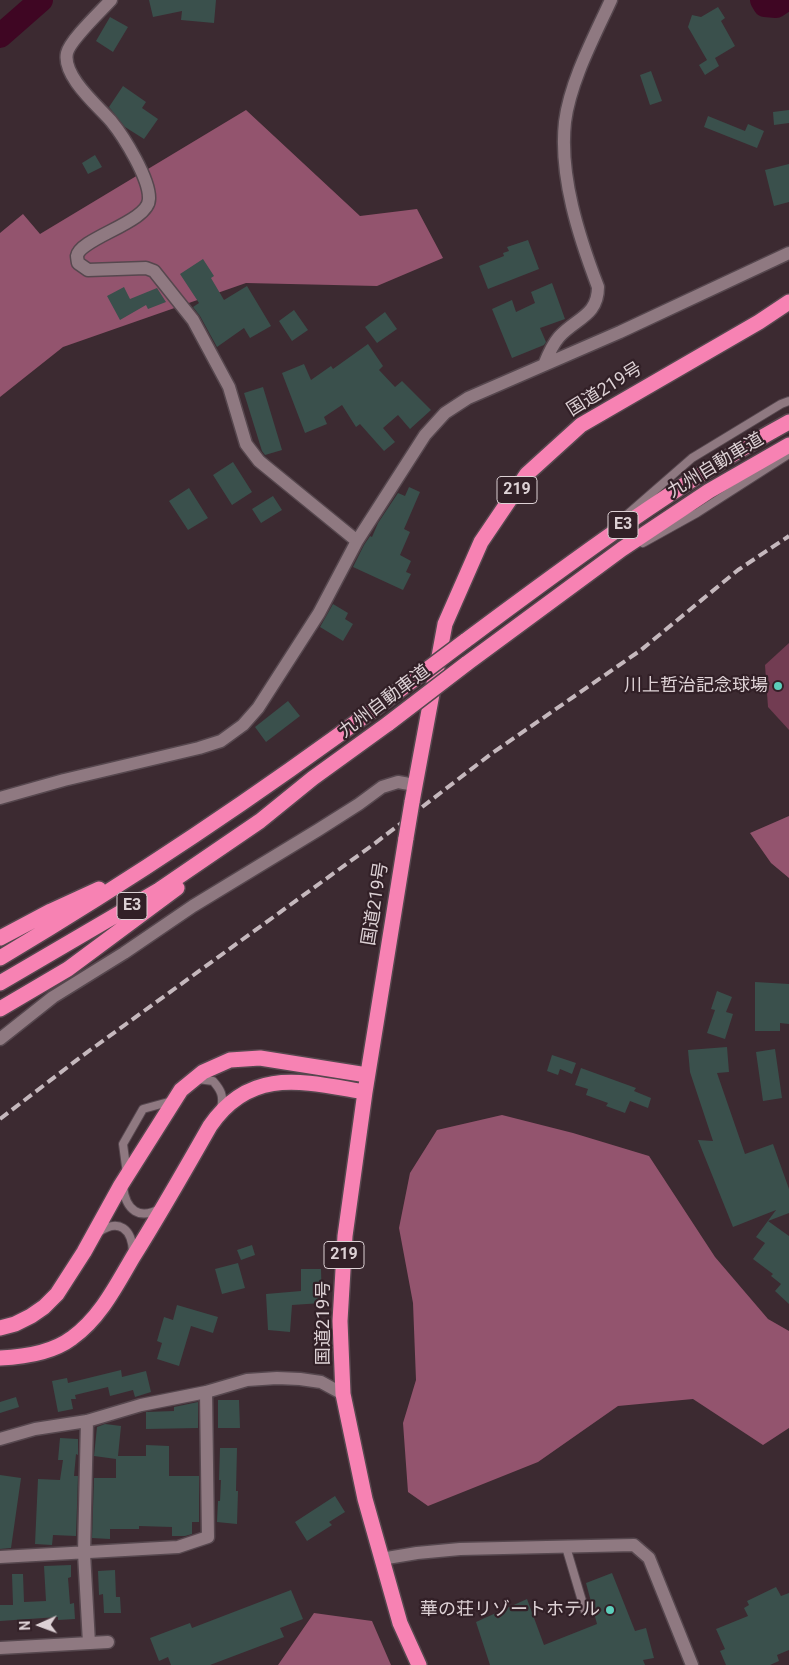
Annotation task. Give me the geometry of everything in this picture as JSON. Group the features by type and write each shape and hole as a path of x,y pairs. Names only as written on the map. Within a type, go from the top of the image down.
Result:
{"highway":[{"name":"国道219号","path":"419,1665 400,1623 365,1499 344,1394 340,1321 345,1236 367,1075 412,802 445,624 481,542 527,474 581,425 759,322 789,302"},
{"name":"九州自動車道","path":"0,958 150,866 340,735 580,555 700,473 789,422"},
{"name":"九州自動車道","path":"0,983 159,890 260,821 313,778 591,571 709,491 789,445"},
{"path":"0,1009 68,969 165,898 260,821"},
{"path":"0,938 51,911 150,866"},
{"path":"0,1328 14,1324 44,1307 57,1294 125,1179 181,1090 202,1072 230,1060 260,1058 367,1075"},
{"path":"0,1358 34,1354 52,1349 71,1339 90,1323 106,1302 220,1112 231,1101 244,1092 275,1082 308,1082 365,1092"}],"street":[{"path":"110,0 72,44 67,54 68,65 78,85 91,102 111,122 137,160 150,199 144,211 121,226 100,236 79,252 76,256 78,263 88,270 146,268 154,271 193,320 229,387 246,444 259,461 357,541"},
{"path":"544,364 559,336 589,313 598,297 598,286 573,211 565,160 565,122 583,61 610,0"},
{"path":"0,798 64,780 199,748 220,741 243,725 258,708 319,612 357,541 425,435 445,412 468,398 620,332 789,253"},
{"path":"0,1039 54,997 124,953 193,906 359,804 382,786 398,782 415,785"},
{"path":"0,1439 35,1430 86,1421 141,1405 206,1392 247,1380 277,1378 321,1382 344,1394"},
{"path":"0,1557 178,1547 208,1537 206,1392"},
{"path":"86,1421 84,1553 89,1643"},
{"path":"381,1559 418,1553 460,1550 634,1545 649,1558 692,1665"},
{"path":"0,1648 108,1642"}],"lane":[{"path":"580,555 692,458 789,401"},
{"path":"591,571 697,513 789,454"},
{"path":"191,1080 205,1079 214,1081 221,1089 223,1098 220,1112"},
{"path":"165,1206 155,1212 146,1213 137,1212 130,1208 126,1201 123,1144 143,1109 175,1100"},
{"path":"93,1236 106,1226 120,1226 131,1237 133,1258"},
{"path":"566,1547 585,1610"}],"shaded area":[{"path":"246,110 360,216 417,209 443,258 377,286 246,283 63,347 0,397 0,233 23,214 40,234"},
{"name":"川上哲治記念球場","path":"789,643 789,730 768,707 765,665"},
{"path":"789,816 789,878 771,863 750,833"},
{"path":"502,1115 573,1133 649,1156 715,1257 768,1319 789,1331 789,1428 763,1445 693,1399 618,1406 538,1462 428,1506 408,1492 403,1423 416,1380 413,1303 399,1228 410,1173 437,1130"},
{"path":"314,1613 372,1621 391,1665 278,1665"}],"building":[{"path":"149,0 216,0 214,23 181,20 182,11 153,17"},
{"path":"718,7 725,18 721,21 735,46 715,58 719,66 705,75 699,65 707,60 688,27 692,15 701,17"},
{"path":"110,17 128,27 113,52 96,41"},
{"path":"651,71 662,101 650,105 640,75"},
{"path":"123,86 146,102 142,108 158,119 144,139 125,127 109,107"},
{"path":"789,110 789,123 774,125 773,112"},
{"path":"708,116 745,131 748,124 764,131 757,148 704,127"},
{"path":"95,155 102,167 88,174 82,163"},
{"path":"789,164 789,202 774,206 765,170"},
{"path":"528,240 539,269 488,289 479,266 504,256 503,253 509,251 507,247"},
{"path":"203,259 214,276 211,278 224,300 247,286 271,326 250,338 244,328 217,347 193,307 199,303 180,274"},
{"path":"552,283 565,319 540,328 546,342 544,345 512,358 492,309 512,300 516,312 535,303 531,292"},
{"path":"124,287 130,299 157,288 166,302 148,309 146,305 120,320 107,296"},
{"path":"294,310 308,330 292,341 279,321"},
{"path":"385,312 397,329 377,343 365,327"},
{"path":"368,344 383,366 379,370 395,387 402,381 431,410 410,429 398,415 383,428 395,442 384,451 360,424 356,427 342,405 324,417 327,424 305,433 282,373 304,364 311,380 331,366 333,369"},
{"path":"263,387 282,450 265,455 262,451 244,393"},
{"path":"233,462 252,492 232,505 213,475"},
{"path":"409,487 420,492 404,529 410,532 400,555 411,561 406,572 411,574 403,590 353,567 364,545 370,536 372,537 378,523 398,493 405,496"},
{"path":"189,488 208,518 188,530 169,501"},
{"path":"273,496 282,510 261,523 252,509"},
{"path":"333,604 348,613 345,619 353,624 343,641 320,627"},
{"path":"288,701 300,716 266,742 255,727"},
{"path":"755,982 789,984 789,1024 780,1023 780,1031 755,1031"},
{"path":"717,991 732,997 726,1012 733,1014 725,1039 707,1033 715,1010 711,1009"},
{"path":"727,1047 729,1072 717,1073 745,1154 773,1144 789,1189 789,1213 768,1221 789,1236 789,1304 775,1291 781,1284 771,1276 773,1274 753,1259 765,1243 756,1237 776,1210 733,1227 698,1140 713,1141 690,1072 688,1050"},
{"path":"775,1049 782,1098 763,1101 756,1052"},
{"path":"552,1055 576,1063 572,1074 560,1069 558,1075 547,1071"},
{"path":"581,1068 636,1088 634,1091 651,1098 648,1108 630,1101 625,1113 606,1106 608,1103 586,1095 588,1089 575,1085"},
{"path":"252,1245 255,1255 241,1260 237,1250"},
{"path":"238,1263 245,1288 222,1294 215,1269"},
{"path":"301,1269 321,1269 322,1303 292,1305 290,1332 268,1330 266,1294 301,1291"},
{"path":"177,1305 218,1317 213,1333 191,1326 179,1366 157,1359 162,1343 157,1341 164,1317 173,1320"},
{"path":"121,1370 122,1377 146,1371 151,1392 135,1397 133,1390 110,1396 108,1387 75,1395 76,1399 71,1399 73,1409 58,1412 52,1381 67,1378 68,1383"},
{"path":"16,1397 19,1407 0,1413 0,1402"},
{"path":"218,1400 239,1400 240,1428 218,1428"},
{"path":"198,1402 198,1428 146,1429 146,1412 174,1411 174,1407"},
{"path":"105,1424 121,1426 118,1456 146,1456 146,1445 169,1446 169,1476 199,1476 199,1522 192,1522 192,1534 172,1536 172,1527 139,1526 139,1529 110,1529 110,1539 92,1538 94,1478 116,1478 116,1459 94,1456 97,1427"},
{"path":"60,1438 78,1439 78,1455 76,1454 74,1476 78,1476 76,1536 53,1535 52,1545 35,1544 38,1479 60,1480 63,1460 58,1460"},
{"path":"220,1448 237,1448 237,1524 217,1522 221,1480 219,1480"},
{"path":"0,1475 21,1478 11,1548 0,1549"},
{"path":"335,1496 345,1512 329,1522 332,1525 307,1541 295,1522"},
{"path":"71,1565 71,1577 68,1578 70,1604 74,1603 75,1619 58,1620 58,1617 0,1621 0,1605 13,1605 12,1574 23,1574 24,1602 46,1601 44,1566"},
{"path":"115,1570 116,1597 120,1597 121,1613 104,1613 103,1594 99,1595 98,1571"},
{"name":"華の荘リゾートホテル","path":"612,1573 635,1631 646,1628 654,1658 643,1660 645,1665 490,1665 476,1622 527,1599 544,1645 597,1624 586,1583"},
{"path":"776,1587 781,1596 789,1593 789,1650 777,1655 779,1661 770,1665 726,1665 720,1651 725,1649 716,1629 748,1616 744,1608 749,1605 747,1601"},
{"path":"291,1590 303,1619 280,1628 284,1637 210,1665 171,1665 168,1657 159,1661 150,1638 190,1623 192,1628"}],"waterway":[{"path":"0,36 41,0"},
{"path":"762,0 765,5 776,6 785,0"}],"railway":[{"path":"0,1119 82,1056 374,844 491,754 641,650 738,570 789,536"}],"place":[{"name":"川上哲治記念球場","path":"778,686"},
{"name":"華の荘リゾートホテル","path":"610,1610"}]}
